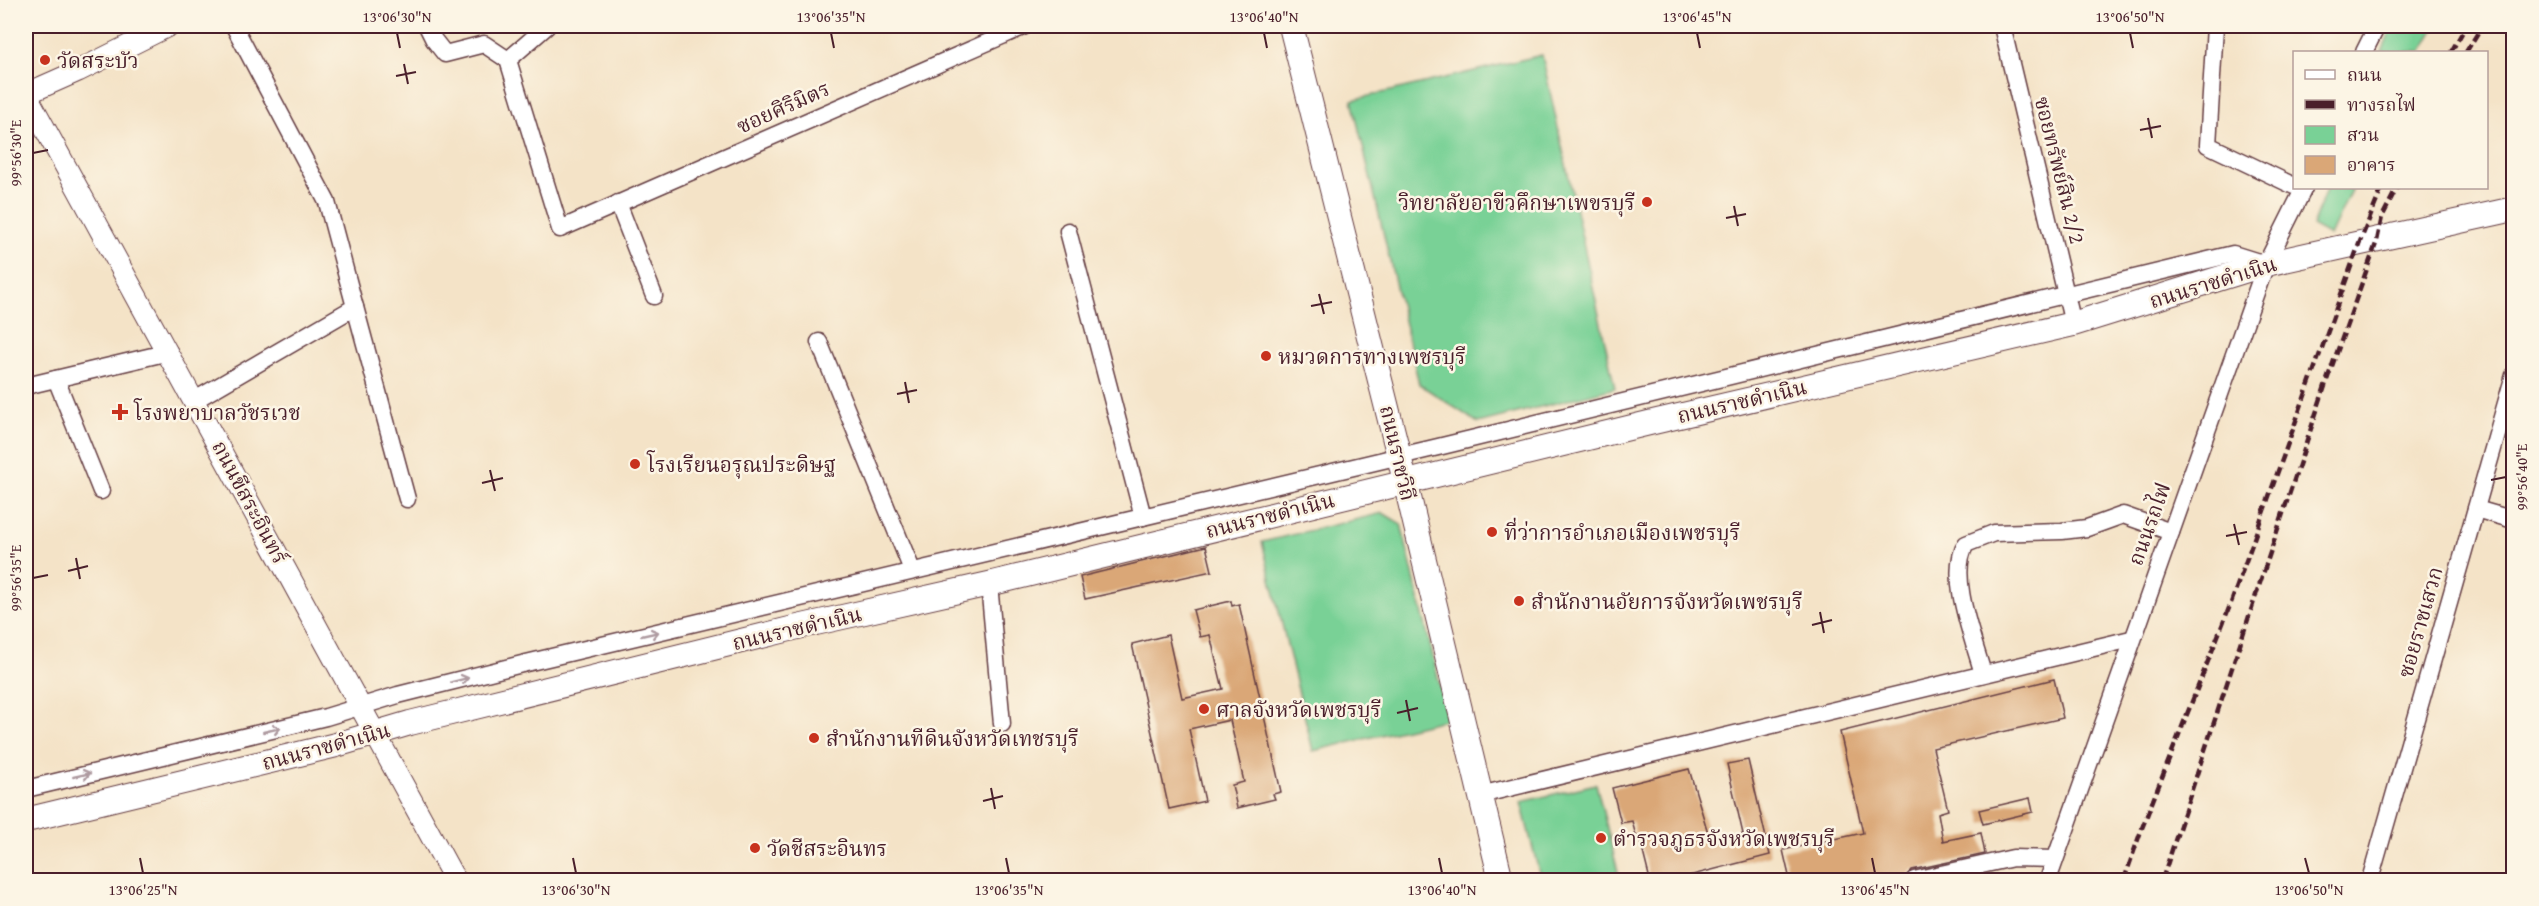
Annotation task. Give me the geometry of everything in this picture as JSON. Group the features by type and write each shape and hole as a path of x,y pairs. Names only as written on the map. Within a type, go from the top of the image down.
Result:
{"main road":[{"name":"ถนนราชวิถี","path":"1291,26 1399,456 1501,880"},
{"name":"ถนนราชดำเนิน","path":"26,820 798,627 989,584 1649,423 2073,324 2266,264 2514,209"}],"street":[{"path":"26,94 168,26"},
{"path":"234,26 327,202 406,499"},
{"path":"427,26 445,54 484,44 508,60 547,26"},
{"name":"ซอยศิริมิตร","path":"508,60 560,229 1022,26"},
{"name":"ซอยทรัพย์สิน 2/2","path":"2002,26 2073,324"},
{"path":"2216,26 2208,145 2293,185"},
{"path":"2364,51 2376,26"},
{"name":"ถนนขีสระอินทร์","path":"26,94 169,352 455,880"},
{"name":"ถนนรถไฟ","path":"2048,880 2131,639 2266,264 2300,189"},
{"path":"618,203 654,296"},
{"path":"1068,231 1143,517"},
{"path":"26,789 360,708 398,695 522,664 1399,456 2233,254 2266,264"},
{"path":"195,400 355,307"},
{"path":"819,342 912,570"},
{"path":"26,386 169,352"},
{"name":"ซอยราชเสวก","path":"2370,880 2514,375"},
{"path":"56,379 101,491"},
{"path":"1643,397 1649,423"},
{"path":"2476,509 2514,519"},
{"path":"1164,512 1170,540"},
{"path":"1983,674 1964,605 1958,568 1966,544 1994,533 2087,528 2123,515 2171,532"},
{"path":"989,584 1002,724"},
{"path":"793,600 798,627"},
{"path":"1480,795 2131,639"},
{"path":"522,664 529,695"},
{"path":"1914,880 2013,858 2055,859"}],"green space":[{"path":"2393,26 2436,26 2422,51 2382,51"},
{"path":"1542,55 1615,388 1478,423 1419,384 1352,100"},
{"path":"2327,189 2352,189 2330,236 2312,226"},
{"path":"1383,513 1401,524 1448,719 1313,751 1262,542"},
{"path":"1596,784 1619,876 1601,880 1541,880 1521,802"}],"building":[{"path":"1206,546 1212,571 1085,599 1080,577"},
{"name":"ศาลจังหวัดเพชรบุรี","path":"1231,601 1232,606 1239,604 1281,792 1273,794 1275,799 1237,808 1232,785 1244,782 1230,720 1189,729 1205,801 1169,809 1132,644 1168,635 1182,698 1223,689 1210,635 1200,637 1193,610"},
{"path":"2054,679 2063,718 1933,748 1948,810 1938,813 1943,841 1981,833 1985,854 1912,870 1904,879 1790,880 1783,850 1863,833 1840,732"},
{"path":"1748,760 1770,855 1673,880 1650,880 1639,836 1636,836 1632,821 1621,823 1612,788 1689,769 1711,843 1743,834 1727,764"},
{"path":"2030,798 2033,812 1983,824 1979,810"}],"railway":[{"path":"2452,51 2466,26"},
{"path":"2467,51 2482,26"},
{"path":"2124,880 2142,828 2231,603 2359,244 2382,189"},
{"path":"2162,880 2327,380 2377,241 2382,217 2396,189"}],"place":[{"name":"วัดสระบัว","path":"45,60"},
{"name":"วิทยาลัยอาขีวคึกษาเพขรบุรี","path":"1647,202"},
{"name":"หมวดการทางเพชรบุรี","path":"1266,356"},
{"name":"โรงพยาบาลวัชรเวช","path":"120,412"},
{"name":"โรงเรียนอรุณประดิษฐ","path":"635,464"},
{"name":"ที่ว่าการอำเภอเมืองเพชรบุรี","path":"1492,532"},
{"name":"สำนักงานอัยการจังหวัดเพชรบุรี","path":"1519,601"},
{"name":"ศาลจังหวัดเพชรบุรี","path":"1204,709"},
{"name":"สำนักงานทีดินจังหวัดเทชรบุรี","path":"814,738"},
{"name":"ตำรวจภูธรจังหวัดเพชรบุรี","path":"1601,838"},
{"name":"วัดชีสระอินทร","path":"755,848"}]}
